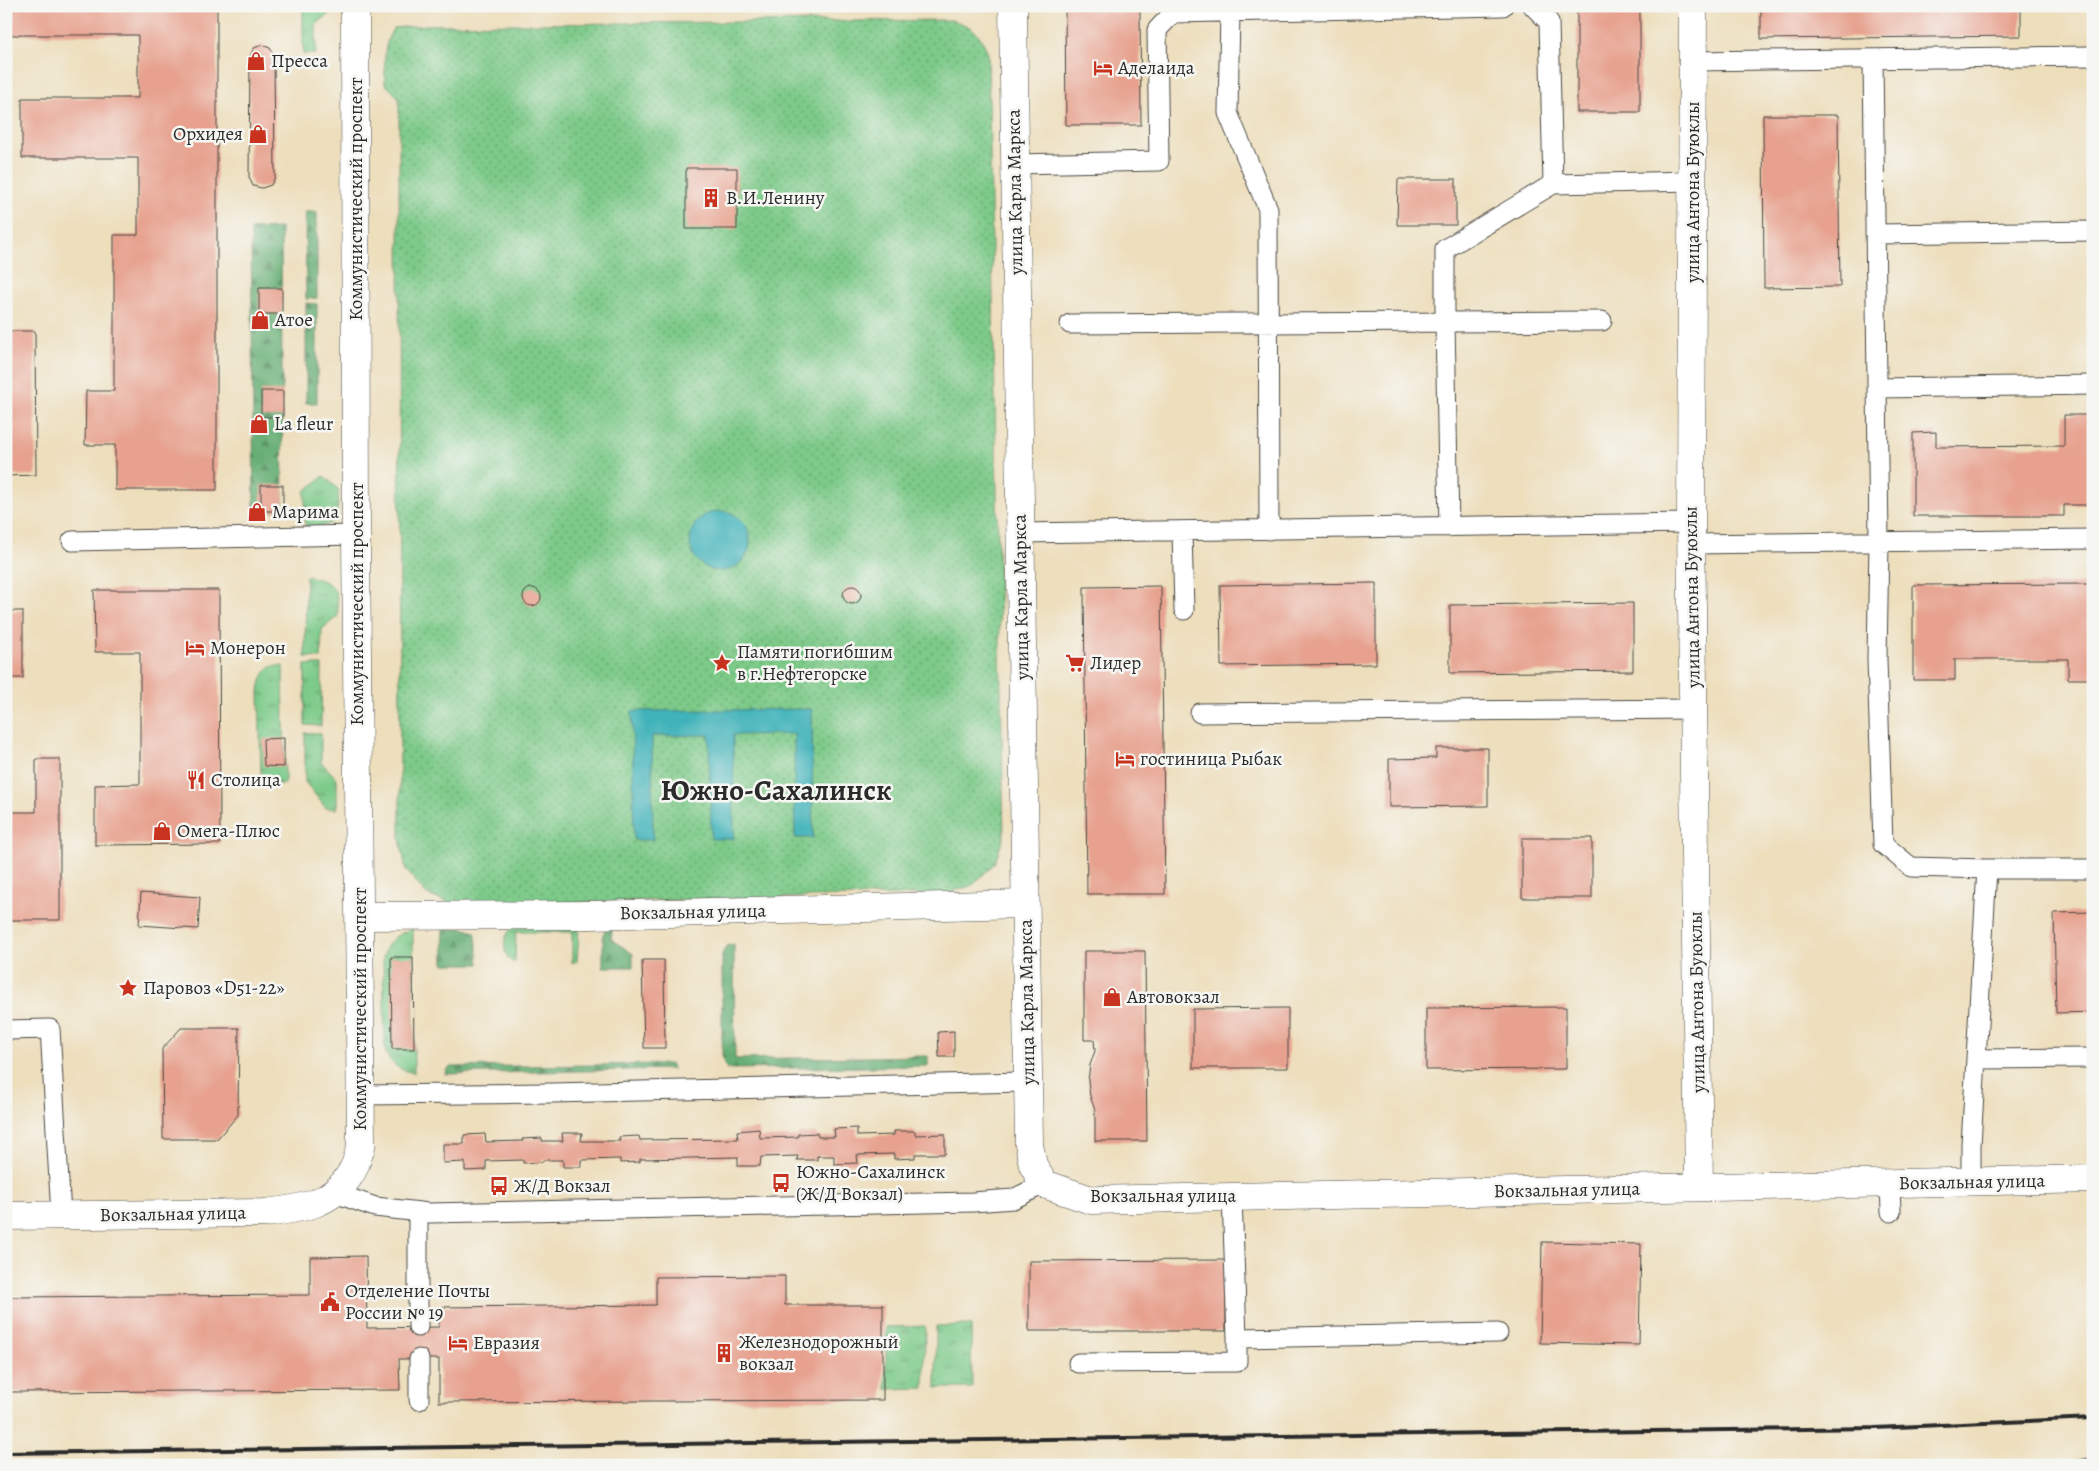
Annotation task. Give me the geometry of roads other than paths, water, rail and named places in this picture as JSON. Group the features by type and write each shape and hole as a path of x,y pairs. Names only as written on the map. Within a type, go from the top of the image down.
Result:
{"street":[{"name":"Коммунистический проспект","path":"335,1194 352,1173 361,1147 356,535 355,6"},
{"name":"улица Карла Маркса","path":"1013,6 1028,1082 1030,1144 1033,1165 1044,1184"},
{"name":"улица Антона Буюклы","path":"1693,6 1691,534 1699,1187"},
{"name":"Вокзальная улица","path":"360,916 580,916 1025,904"},
{"name":"Вокзальная улица","path":"1044,1184 1090,1200 2093,1179"},
{"name":"Вокзальная улица","path":"6,1216 265,1213 304,1208 335,1194"}],"lane":[{"path":"1015,164 1160,161 1157,30 1173,13 1503,6"},
{"path":"1533,6 1549,22 1553,184"},
{"path":"1230,12 1228,113 1268,209 1269,530"},
{"path":"1693,61 2093,56"},
{"path":"1872,59 1880,542 1877,659 1883,844 1911,867 2093,869"},
{"path":"1449,527 1445,249 1553,184 1693,181"},
{"path":"1875,234 2093,231"},
{"path":"1070,324 1602,321"},
{"path":"1877,388 2093,385"},
{"path":"1020,534 1449,527 1880,542 2093,539"},
{"path":"1182,531 1184,610"},
{"path":"72,541 356,535"},
{"path":"1200,713 1694,709"},
{"path":"1971,1182 1987,869"},
{"path":"6,1030 50,1029 61,1215"},
{"path":"1976,1059 2093,1058"},
{"path":"361,1095 552,1093 1028,1082"},
{"path":"1890,1183 1891,1212"},
{"path":"335,1194 375,1207 418,1212 973,1202 1013,1199 1044,1184"},
{"path":"1078,1363 1236,1362 1237,1338 1232,1196"},
{"path":"418,1212 418,1327"},
{"path":"1237,1338 1498,1333"},
{"path":"419,1360 419,1400"}],"water":[{"path":"720,511 737,516 745,524 750,541 745,558 737,566 720,571 703,566 695,558 690,541 695,524 703,516"},
{"path":"812,709 813,838 795,838 794,734 733,735 734,839 711,839 709,735 652,736 653,840 634,840 632,711"}],"railway":[{"path":"6,1453 1875,1428 2093,1418"},
{"path":"2056,1465 2093,1459"}],"place":[{"name":"Пресса","path":"256,61"},
{"name":"Аделаида","path":"1103,68"},
{"name":"Орхидея","path":"258,134"},
{"name":"В.И.Ленину","path":"711,198"},
{"name":"Атое","path":"260,320"},
{"name":"La fleur","path":"259,424"},
{"name":"Марима","path":"257,512"},
{"name":"Монерон","path":"195,648"},
{"name":"Памяти погибшим в г.Нефтегорске","path":"722,663"},
{"name":"Лидер","path":"1075,663"},
{"name":"гостиница Рыбак","path":"1125,759"},
{"name":"Столица","path":"196,780"},
{"name":"Омега-Плюс","path":"162,831"},
{"name":"Паровоз «D51-22»","path":"128,988"},
{"name":"Автовокзал","path":"1112,997"},
{"name":"Южно-Сахалинск (Ж/Д Вокзал)","path":"781,1183"},
{"name":"Ж/Д Вокзал","path":"499,1186"},
{"name":"Отделение Почты России № 19","path":"330,1302"},
{"name":"Евразия","path":"458,1343"},
{"name":"Железнодорожный вокзал","path":"724,1353"}],"district":[{"name":"Южно-Сахалинск","path":"776,790"}]}
